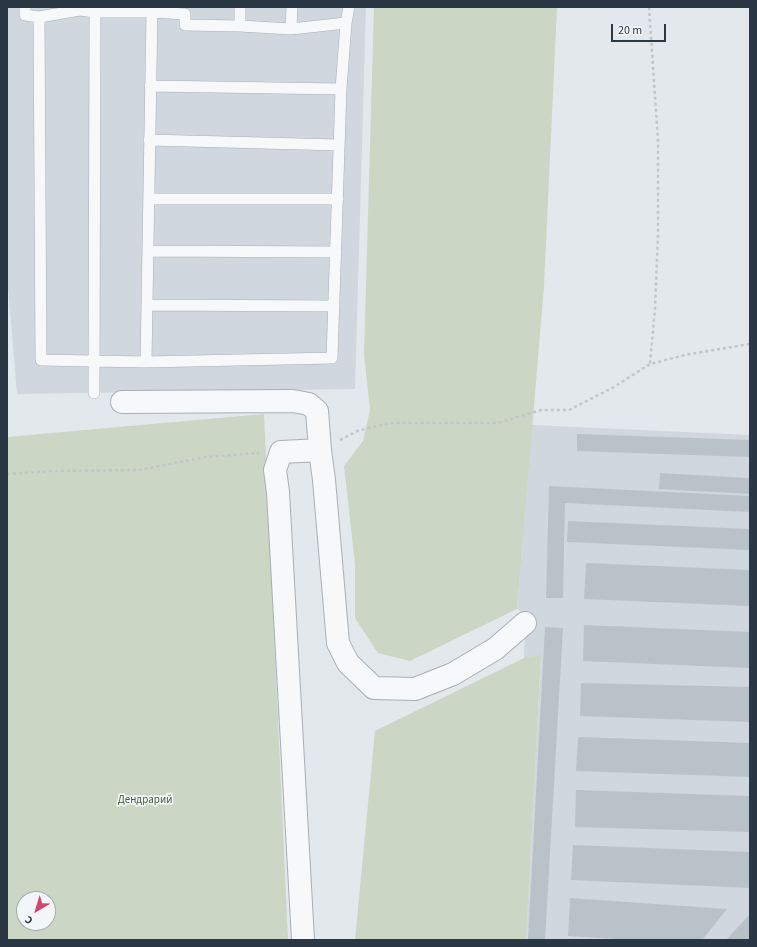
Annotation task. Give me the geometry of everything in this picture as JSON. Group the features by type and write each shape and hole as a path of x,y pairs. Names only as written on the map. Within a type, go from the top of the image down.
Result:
{"street":[{"path":"122,402 293,400 309,404 317,411 338,643 348,662 374,688 415,689 453,674 495,648 525,623"},
{"path":"303,940 278,492 275,470 281,452 320,450"}],"lane":[{"path":"25,7 25,15 39,17 80,8 95,12 132,9 152,12 185,11 186,25 291,29 346,23"},
{"path":"240,7 240,26"},
{"path":"291,29 292,7"},
{"path":"39,17 41,360 146,362 332,358 341,89 346,23 349,7"},
{"path":"94,393 95,12"},
{"path":"146,362 152,12"},
{"path":"150,86 341,89"},
{"path":"149,140 339,145"},
{"path":"148,199 338,198"},
{"path":"148,251 336,252"},
{"path":"147,305 334,306"}],"path":[{"path":"649,7 658,141 656,284 650,364"},
{"path":"320,450 357,431 389,422 498,423 541,410 569,410 614,387 650,364 685,355 750,344"},
{"path":"7,474 53,471 139,470 205,457 281,452"}],"shaded area":[{"path":"7,7 366,7 355,389 17,394 7,276"},
{"path":"532,425 750,435 750,940 526,940 541,656 524,658 526,614 517,609"}],"green space":[{"path":"374,7 557,7 544,286 517,609 410,661 378,653 355,618 355,564 344,466 363,441 370,410 364,354"},
{"name":"Дендрарий","path":"264,414 288,940 7,940 7,437"},
{"path":"541,655 526,940 355,940 375,731 524,658"}],"building":[{"path":"577,434 750,440 750,457 577,451"},
{"path":"660,473 750,478 750,494 659,489"},
{"path":"549,486 750,496 750,512 565,503 563,598 546,598"},
{"path":"568,521 750,529 750,550 567,542"},
{"path":"586,563 750,570 750,606 584,599"},
{"path":"584,625 750,632 750,668 583,661"},
{"path":"545,627 563,628 545,940 528,940"},
{"path":"581,683 750,687 750,722 580,716"},
{"path":"578,737 750,743 750,777 576,771"},
{"path":"576,790 750,796 750,832 575,827"},
{"path":"573,845 750,852 750,888 571,880"},
{"path":"570,898 727,909 702,940 632,940 568,936"},
{"path":"750,914 750,940 726,940"}]}
